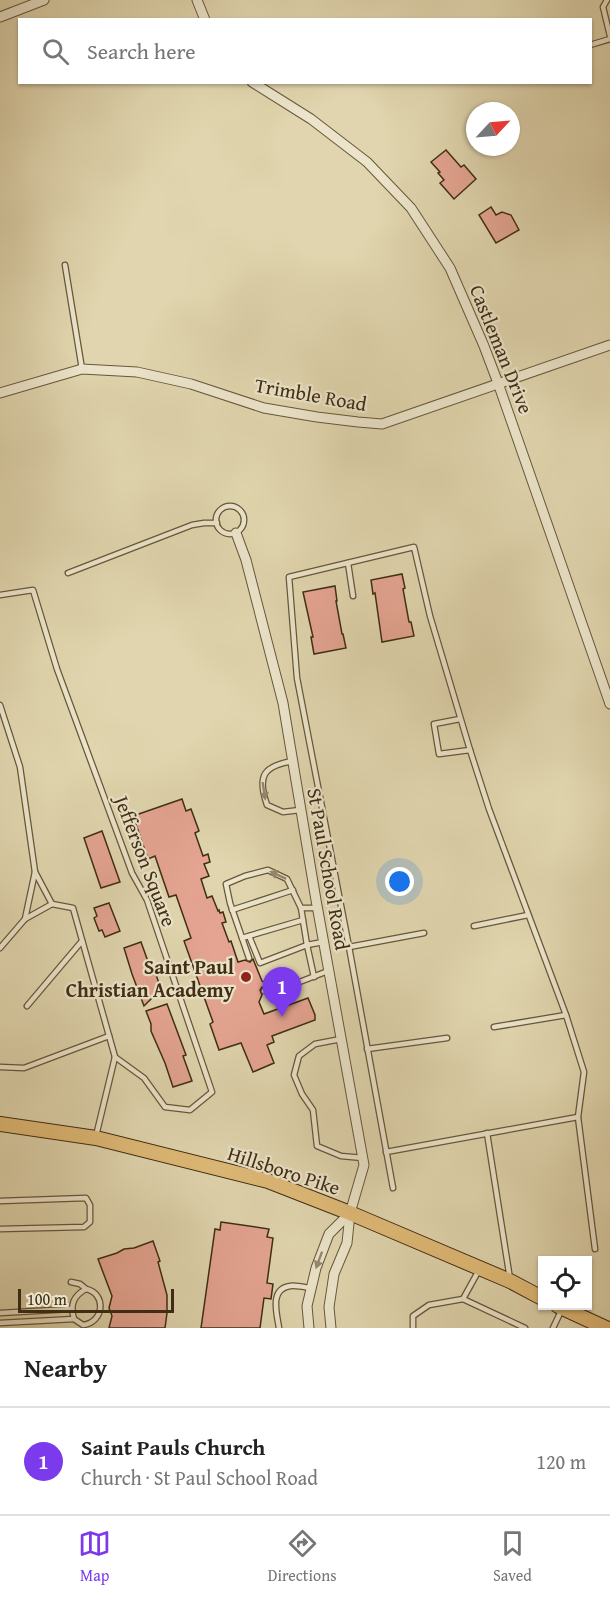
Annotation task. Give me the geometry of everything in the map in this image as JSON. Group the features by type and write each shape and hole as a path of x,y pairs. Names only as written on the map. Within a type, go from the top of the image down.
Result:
{"main road":[{"name":"Hillsboro Pike","path":"0,1124 96,1138 268,1181 480,1268 538,1295"},
{"path":"567,1310 606,1328"}],"street":[{"path":"0,17 44,0"},
{"path":"197,0 204,18"},
{"name":"Castleman Drive","path":"255,84 311,119 367,162 411,208 450,268 498,383 610,704"},
{"name":"Trimble Road","path":"0,393 82,369 137,372 191,384 264,408 382,424 610,345"},
{"name":"St Paul School Road","path":"236,533 246,560 283,703 328,971 364,1165 350,1213 347,1243 334,1274 329,1307 331,1328"},
{"path":"309,1328 307,1306 316,1268 329,1234 350,1213"}],"lane":[{"path":"592,45 610,38 603,7 607,0"},
{"path":"65,265 82,369"},
{"path":"228,507 236,508 242,513 244,520 242,528 230,534 223,532 217,523 221,511 228,507"},
{"path":"68,573 192,525 204,522 217,523"},
{"path":"393,1188 297,678 289,577 414,547 429,616 489,809 566,1015 584,1071 578,1117 595,1249"},
{"path":"348,563 353,596"},
{"name":"Jefferson Square","path":"0,595 33,590 57,669 132,873 147,900 212,1092 190,1110 165,1107 144,1078 115,1057"},
{"path":"0,705 20,767 35,872 52,904"},
{"path":"460,719 434,724 439,754 470,750"},
{"path":"292,761 277,764 268,769 262,780 262,792 267,805 283,812 301,810"},
{"path":"249,958 232,910 226,884 268,870 287,879 301,908 314,977"},
{"path":"25,919 35,872"},
{"path":"232,910 293,890"},
{"path":"0,948 25,919 52,904 73,908 115,1057 96,1138"},
{"path":"301,908 317,908"},
{"path":"474,926 528,915"},
{"path":"242,938 303,920"},
{"path":"349,947 424,933"},
{"path":"249,936 260,963 307,945 323,942"},
{"path":"27,1006 82,940"},
{"path":"264,991 271,993 328,971"},
{"path":"494,1027 566,1015"},
{"path":"0,1067 24,1068 109,1036"},
{"path":"367,1049 447,1038"},
{"path":"341,1039 315,1044 299,1056 294,1075 302,1094 313,1110 317,1146 341,1156 363,1158"},
{"path":"386,1152 578,1117"},
{"path":"487,1133 510,1281"},
{"path":"0,1201 87,1198 90,1205 90,1222 84,1227 0,1229"},
{"path":"463,1299 480,1268"},
{"path":"71,1282 80,1284 97,1296 100,1308 93,1322 82,1326 74,1318 71,1309 75,1298 86,1289"},
{"path":"279,1328 275,1301 279,1292 289,1286 310,1287"},
{"path":"413,1328 412,1316 429,1305 463,1299 525,1328"},
{"path":"0,1313 71,1309"},
{"path":"553,1328 559,1310"},
{"path":"0,1323 74,1318"}],"building":[{"path":"446,150 476,179 454,199 440,183 444,180 431,162"},
{"path":"491,207 496,215 502,212 511,215 519,230 496,243 479,215"},
{"path":"402,574 409,622 411,622 414,636 382,642 371,580"},
{"path":"335,586 346,648 314,654 311,637 313,637 303,592"},
{"path":"182,799 186,811 191,809 199,831 195,833 203,856 208,854 210,862 204,864 209,876 201,879 207,898 212,896 218,911 223,912 226,922 222,923 238,962 245,960 250,962 253,959 262,981 268,984 260,990 262,995 259,1002 264,1014 308,998 315,1015 315,1020 272,1036 274,1042 267,1045 274,1063 253,1072 241,1043 219,1050 210,1024 213,1022 184,941 191,938 176,895 169,897 155,856 148,859 133,816"},
{"path":"102,831 120,882 101,888 84,838"},
{"path":"109,903 120,931 105,937 102,930 99,931 94,918 97,916 94,908"},
{"path":"141,942 161,989 144,1006 124,948"},
{"path":"167,1004 186,1055 183,1056 192,1081 173,1087 151,1031 146,1011"},
{"path":"221,1222 269,1229 267,1237 273,1238 267,1283 273,1284 271,1299 264,1298 260,1328 201,1328 215,1229 220,1230"},
{"path":"153,1241 167,1295 165,1328 109,1328 112,1316 109,1308 112,1296 98,1259"}],"place":[{"name":"Saint Paul Christian Academy","path":"246,977"},
{"name":"Saint Pauls Church","path":"282,1017"}]}
